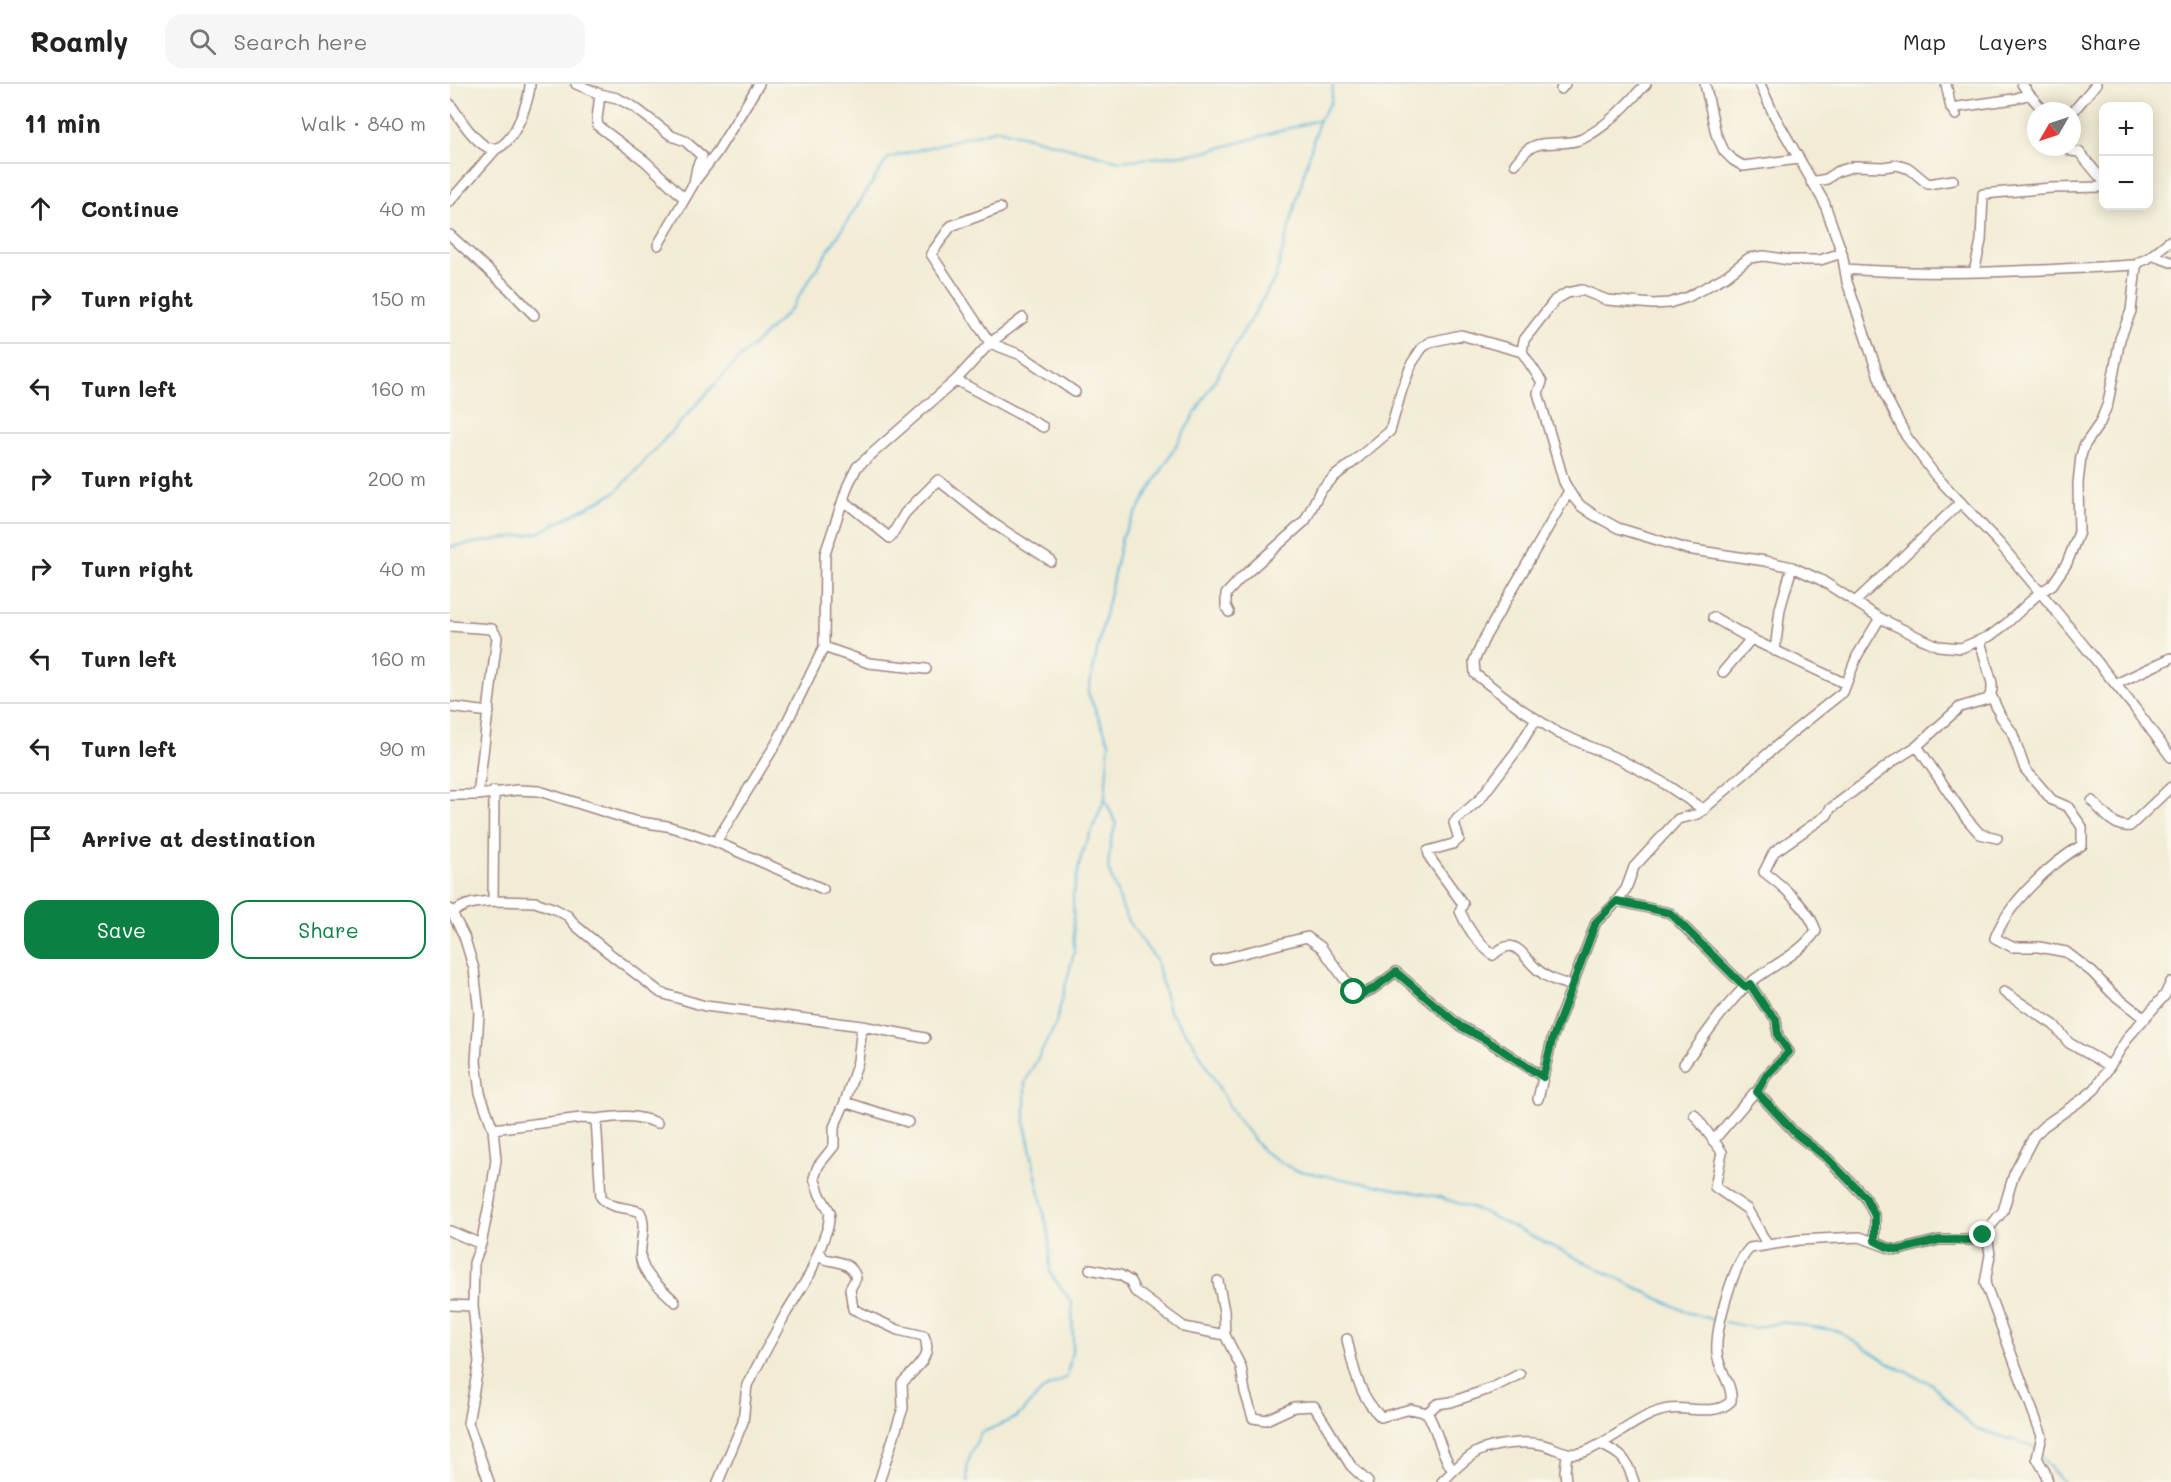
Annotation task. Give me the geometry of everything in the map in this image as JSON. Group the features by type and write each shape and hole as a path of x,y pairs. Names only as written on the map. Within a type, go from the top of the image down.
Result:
{"street":[{"path":"450,201 515,131 524,112 530,84"},
{"path":"576,84 617,98 634,107 672,136 685,141 702,156 694,183"},
{"path":"658,245 684,198 717,152 759,84"},
{"path":"1515,164 1529,148 1544,143 1563,144 1579,140 1603,127 1646,84"},
{"path":"1705,84 1716,134 1724,151 1732,160 1743,166 1799,159"},
{"path":"1760,84 1774,115 1824,202 1842,254 1847,282 1885,395 1906,436 1922,460 1999,543 2116,684 2171,757"},
{"path":"1946,84 1954,111 2029,94"},
{"path":"2022,84 2036,102"},
{"path":"2081,102 2096,84"},
{"path":"600,94 598,126 645,161 684,198"},
{"path":"450,104 480,142 489,148 496,149"},
{"path":"2081,155 2099,179"},
{"path":"1811,182 1827,179 1836,172 1856,166 1897,165 1911,169 1928,184 1953,180"},
{"path":"1974,272 1981,241 1983,194 2099,184"},
{"path":"1000,208 951,226 931,254 990,343 1021,355 1075,392"},
{"path":"450,236 509,289 534,315"},
{"path":"1229,612 1226,606 1226,594 1305,521 1320,491 1335,476 1389,431 1402,389 1422,348 1437,340 1461,335 1522,352 1542,382 1538,393 1564,482 1581,506 1618,528 1687,549 1792,567 1821,580 1880,618 1938,646 1961,648 1980,641 2006,624 2039,593 2052,585 2060,575 2076,543 2081,456 2084,446 2100,423 2108,402 2120,339 2131,311 2136,267 2139,262 2171,240"},
{"path":"1522,352 1524,340 1554,300 1567,292 1582,290 1607,300 1669,303 1688,297 1726,276 1749,258 1764,256 1820,261 1842,254"},
{"path":"2152,255 2171,262"},
{"path":"1845,269 1995,273 2133,265 2136,267"},
{"path":"716,842 777,742 824,647 825,554 857,467 956,380 990,343 1023,318"},
{"path":"956,380 1043,427"},
{"path":"843,500 890,538 905,513 938,480 988,520 1051,561"},
{"path":"1569,491 1485,637 1474,662 1475,674 1558,733 1621,760 1662,782 1704,810"},
{"path":"1856,601 1961,502"},
{"path":"1775,651 1780,609 1792,567"},
{"path":"1713,617 1751,639 1846,684"},
{"path":"1538,1099 1552,1040 1596,922 1626,889 1634,867 1678,819 1698,814 1704,810 1794,731 1843,692 1857,656 1880,618"},
{"path":"450,626 492,628 497,638 478,795"},
{"path":"1723,672 1751,639"},
{"path":"1684,1064 1727,1007 1747,985 1798,951 1816,932 1813,920 1776,880 1764,872 1774,852 1827,815 1830,809 1894,760 1917,746 1957,709 1964,705 1984,701 1990,695 1992,683 1980,641"},
{"path":"824,647 869,663 926,669"},
{"path":"2116,684 2171,658"},
{"path":"1990,695 2012,732 2025,769 2052,800 2068,807 2082,827 2082,845 2066,855 2034,883 2000,922 1995,938 2012,947 2039,947 2066,952 2145,1019"},
{"path":"450,707 489,712"},
{"path":"1536,718 1492,784 1480,799 1454,823 1460,839 1453,844 1428,851 1430,858 1463,904 1460,910 1465,924 1484,948 1493,955 1506,946 1518,949 1536,968 1553,981 1572,986"},
{"path":"1917,746 1966,818 1980,834 1997,838"},
{"path":"2092,801 2115,823 2123,827 2130,826 2171,787"},
{"path":"493,901 494,791"},
{"path":"450,795 478,795 494,791 539,791 634,822 667,826 716,842 823,890"},
{"path":"1617,901 1670,913 1747,985 1776,1019 1778,1036 1789,1052 1766,1076 1757,1092 1713,1141"},
{"path":"489,1482 468,1423 479,1362 473,1306 474,1263 481,1244 496,1160 493,1129 480,1093 476,1062 479,1013 474,969 452,914 465,905 480,902 535,902 568,916 576,926 601,947 661,993 705,1006 862,1026 925,1038"},
{"path":"1216,960 1307,938 1321,946 1354,992 1360,995 1373,989 1396,972 1460,1026 1488,1041 1543,1077"},
{"path":"1442,1482 1477,1452 1520,1443 1542,1444 1567,1454 1583,1452 1655,1412 1671,1408 1715,1409 1727,1405 1731,1401 1731,1388 1721,1371 1717,1351 1729,1289 1739,1262 1750,1248 1767,1244 1860,1237 1899,1250 1939,1240 1976,1239 1987,1233 2003,1211 2014,1174 2034,1136 2044,1126 2089,1095 2129,1036 2165,994 2171,982"},
{"path":"2004,992 2054,1025 2069,1042 2110,1066"},
{"path":"718,1482 743,1422 747,1386 810,1274 828,1227 830,1212 820,1195 814,1178 819,1166 834,1146 834,1127 845,1102 858,1060 862,1026"},
{"path":"1757,1092 1796,1134 1827,1158 1866,1198 1875,1216 1875,1241"},
{"path":"845,1102 908,1122"},
{"path":"1694,1114 1722,1152 1715,1187 1747,1209 1767,1244"},
{"path":"493,1129 581,1118 623,1116 643,1117 657,1123"},
{"path":"596,1119 601,1197 606,1204 640,1212 643,1221 641,1258 643,1267 675,1302"},
{"path":"450,1231 481,1244"},
{"path":"1987,1233 1990,1255 1985,1283 2043,1437 2037,1458 2048,1482"},
{"path":"819,1251 824,1259 844,1263 854,1271 856,1278 850,1289 853,1309 898,1330 924,1336 928,1344 927,1355 902,1383 903,1408 879,1482"},
{"path":"1090,1269 1120,1275 1130,1281 1135,1291 1184,1327 1225,1335"},
{"path":"1218,1281 1224,1311 1225,1335 1241,1367 1245,1392 1253,1418 1266,1420 1294,1407 1314,1406 1351,1466 1368,1482"},
{"path":"450,1305 473,1306"},
{"path":"1347,1339 1360,1387 1373,1410 1381,1417 1411,1409 1427,1413 1437,1427 1438,1443 1446,1462 1453,1471"},
{"path":"1427,1413 1437,1404 1451,1402 1492,1388 1520,1374"},
{"path":"1600,1444 1614,1450 1625,1459 1634,1482"},
{"path":"1566,1482 1567,1454"}],"waterway":[{"path":"968,1482 968,1463 981,1433 1017,1417 1044,1389 1067,1377 1073,1345 1072,1303 1050,1273 1049,1236 1025,1125 1025,1082 1055,1026 1074,953 1073,895 1081,856 1105,798 1109,742 1088,693 1122,537 1275,278 1319,120 1331,102 1333,84"},
{"path":"450,547 538,533 616,492 732,366 790,310 888,158 998,129 1120,161 1202,153 1318,120"},
{"path":"1105,799 1116,824 1111,840 1108,868 1127,920 1156,960 1169,1011 1193,1042 1235,1116 1263,1151 1294,1170 1439,1197 1481,1211 1686,1312 1718,1321"},
{"path":"1724,1322 1754,1328 1782,1322 1838,1331 1888,1363 1932,1384 1972,1427 2032,1446 2036,1450"},
{"path":"2041,1457 2063,1482"}],"route":[{"path":"1354,992 1360,995 1373,989 1396,972 1409,986 1460,1026 1488,1041 1543,1077 1552,1040 1596,922 1617,901 1670,913 1745,987 1750,984 1776,1019 1778,1036 1789,1052 1766,1076 1757,1092 1796,1134 1827,1158 1866,1198 1875,1216 1875,1241 1899,1250 1932,1241 1972,1240 1983,1235"}]}
